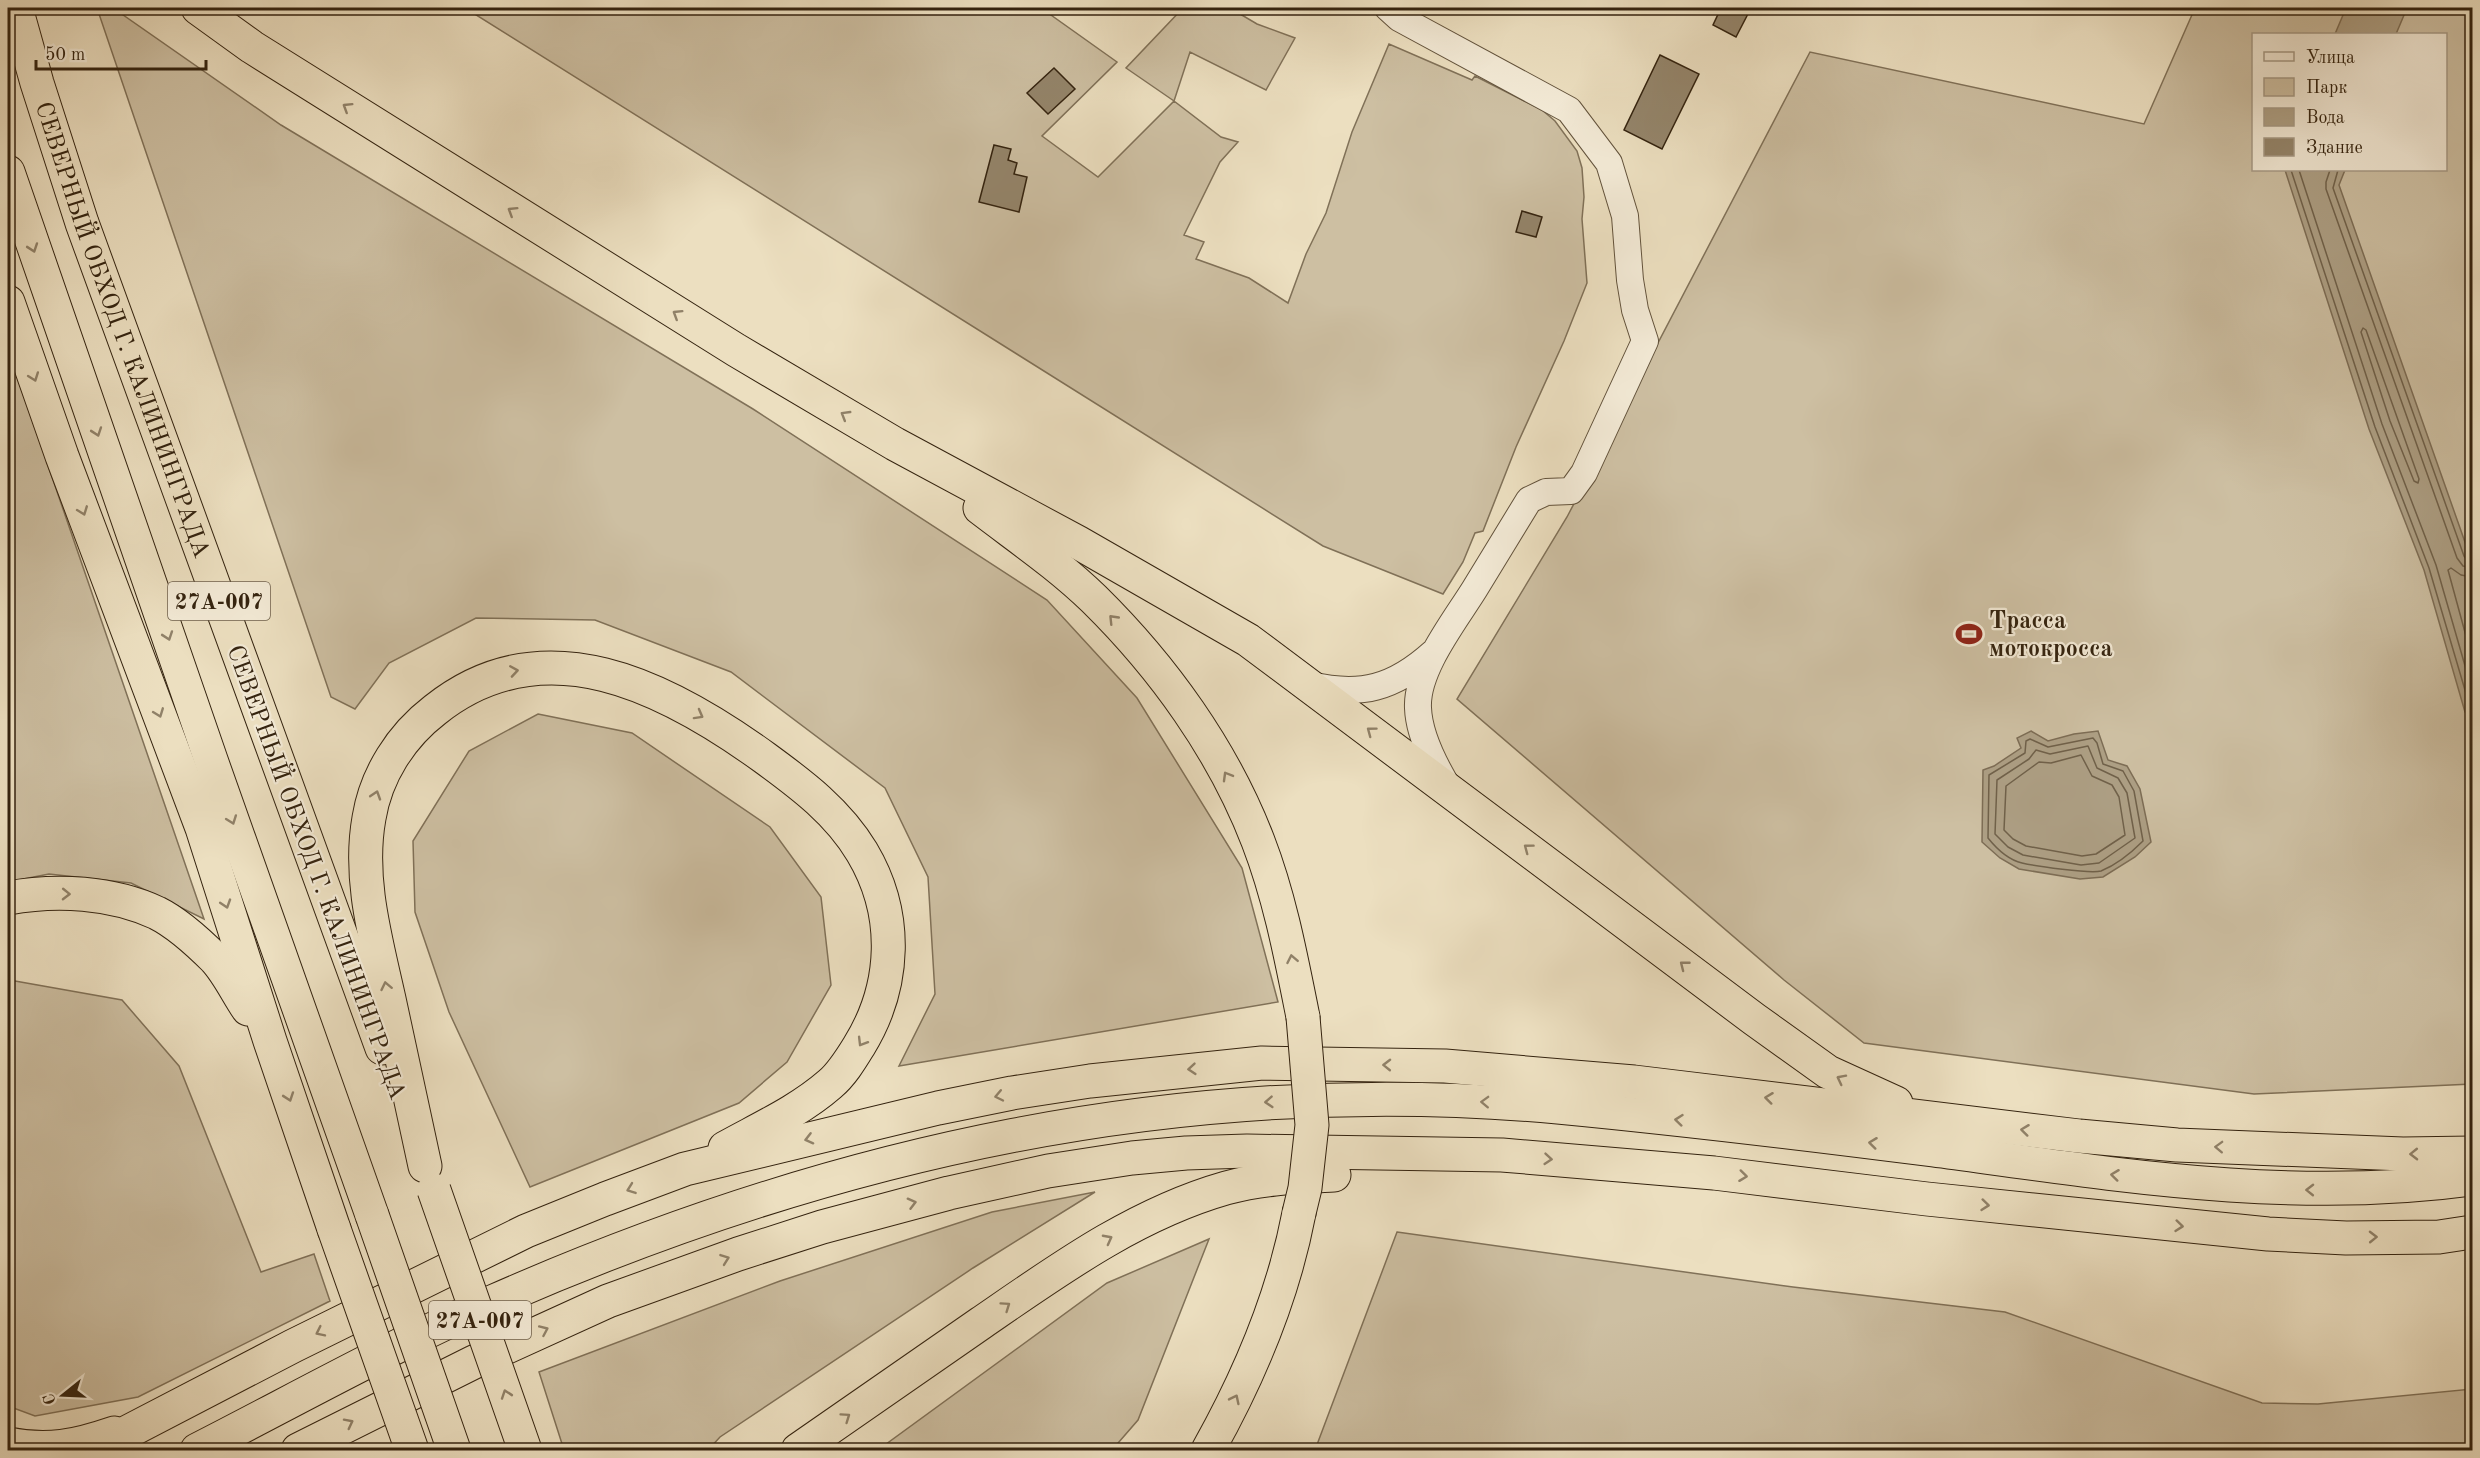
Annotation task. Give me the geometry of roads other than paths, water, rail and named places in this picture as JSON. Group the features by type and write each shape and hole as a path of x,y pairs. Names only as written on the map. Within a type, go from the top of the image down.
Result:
{"highway":[{"name":"СЕВЕРНЫЙ ОБХОД Г. КАЛИНИНГРАДА","path":"16,8 37,83 86,234 429,1178"},
{"path":"198,8 252,47 736,350 895,444 1079,543 1248,640 1828,1072 1858,1087 1934,1118"},
{"name":"27А-007","path":"8,172 211,760 454,1450"},
{"path":"8,302 62,456 202,828 270,1041 412,1450"},
{"path":"895,444 1058,567 1120,626 1169,683 1197,724 1229,780 1258,840 1277,897 1303,1017 1312,1125 1305,1188 1294,1237 1268,1324 1246,1378 1208,1450"},
{"path":"93,1450 293,1346 526,1231 686,1169 796,1109 832,1083 852,1058 873,1024 885,988 890,954 886,919 876,883 863,854 845,827 823,802 732,734 644,687 612,675 576,668 541,667 505,673 476,682 448,699 421,720 399,746 383,773 369,816 364,876 429,1178"},
{"path":"8,897 53,893 84,894 123,902 158,913 186,933 216,960 270,1041"},
{"path":"686,1169 938,1108 1012,1093 1102,1079 1262,1063 1445,1066 1634,1082 2079,1136 2177,1145 2403,1154 2472,1153"},
{"path":"197,1450 432,1329 580,1265 677,1227 855,1170 1004,1136 1132,1115 1301,1100 1383,1098 1493,1102 1730,1125 2211,1185 2270,1189 2363,1189 2430,1185 2472,1179"},
{"path":"298,1450 474,1362 608,1301 748,1251 822,1227 949,1193 1048,1171 1132,1158 1247,1151 1502,1155 1714,1173 1938,1200 2268,1234 2358,1238 2439,1236 2472,1232"},
{"path":"798,1450 1058,1270 1139,1223 1188,1201 1227,1188 1269,1179 1424,1170 1502,1155"},
{"name":"27А-007","path":"429,1178 525,1450"},
{"path":"8,1444 27,1448 77,1446 147,1422"}],"street":[{"path":"1388,8 1399,18 1569,110 1609,163 1625,216 1630,280 1635,310 1645,341 1584,473 1570,491 1546,492 1529,500 1437,649 1423,677 1418,706 1423,733 1449,789"},
{"path":"1309,685 1342,692 1373,688 1399,679 1414,670 1437,649"}],"water":[{"path":"2346,8 2407,8 2396,33 2335,33"},
{"path":"2285,171 2345,171 2339,185 2472,562 2472,716 2465,712 2424,570 2369,429"},
{"path":"2031,731 2048,741 2098,731 2108,760 2127,766 2140,789 2151,842 2135,857 2103,877 2080,879 2019,869 2000,858 1982,842 1983,770 1994,766 2021,748 2017,738"}],"place":[{"name":"Трасса мотокросса","path":"1969,634"}]}
